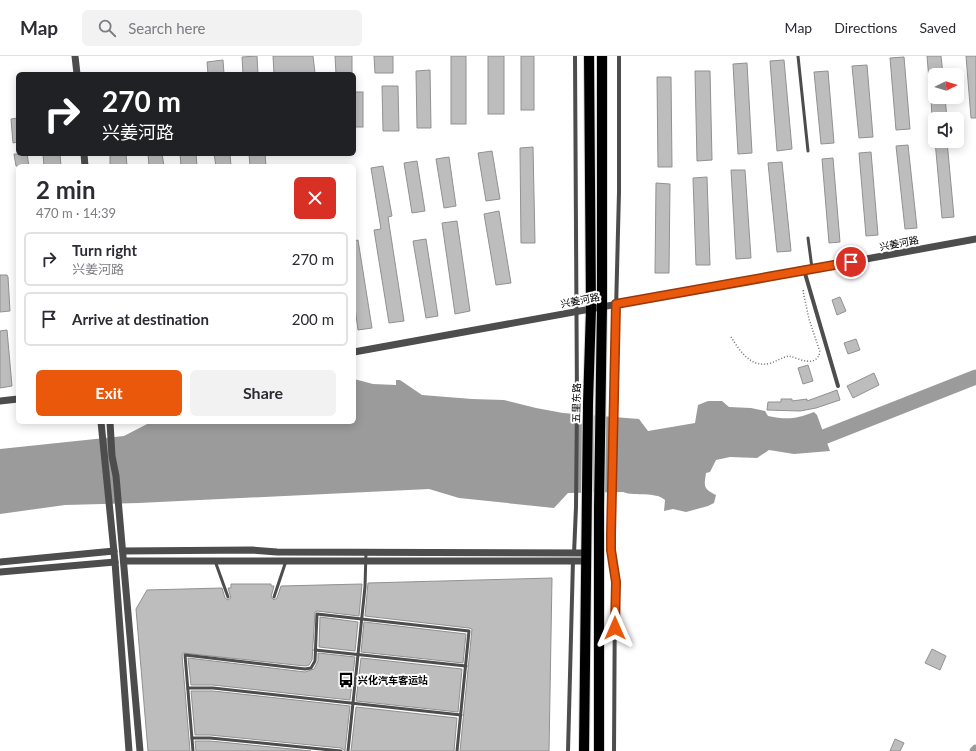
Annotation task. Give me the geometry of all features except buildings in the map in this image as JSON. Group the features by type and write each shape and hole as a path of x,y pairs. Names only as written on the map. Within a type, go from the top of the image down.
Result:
{"main road":[{"name":"五里东路","path":"584,751 586,557 581,507 588,403 591,309 589,56"},
{"path":"599,751 602,56"}],"street":[{"path":"75,56 77,72"},
{"path":"568,751 573,561 581,507 577,403 575,56"},
{"path":"614,751 616,582 611,550 611,507 619,192 619,56"},
{"name":"兴姜河路","path":"356,352 976,239"},
{"path":"804,270 808,290 838,386"},
{"path":"0,401 16,399"},
{"path":"101,424 115,562 129,751"},
{"path":"110,426 119,506 140,751"},
{"path":"123,551 252,550 277,552 574,553 586,557"},
{"path":"0,562 114,551"},
{"path":"124,561 573,561 586,557"},
{"path":"0,572 115,562"}],"lane":[{"path":"798,56 808,151"},
{"path":"808,238 812,269"},
{"path":"348,751 362,619 366,552"},
{"path":"215,561 228,597"},
{"path":"274,597 286,561"},
{"path":"193,751 184,655 305,669 311,668 315,662 317,614 469,631 457,751"},
{"path":"315,650 466,666"},
{"path":"188,688 213,688 461,715"},
{"path":"192,738 210,738 341,751"}],"path":[{"path":"731,337 748,360 760,364 772,363 789,356 803,361 810,362 815,360 819,356 820,352 809,319 803,291 808,290"}],"shaded area":[{"path":"356,380 373,384 396,385 396,380 400,380 422,395 504,400 563,413 639,419 648,431 695,423 698,405 708,401 722,401 729,407 751,408 765,411 768,416 781,418 797,417 814,412 817,415 830,451 794,454 769,450 757,458 730,457 716,460 710,472 706,473 705,481 705,487 716,495 714,503 686,512 673,509 664,511 665,500 661,497 623,492 568,493 554,508 459,498 429,489 139,503 65,505 0,514 0,449 124,436 147,424 356,424"}],"waterway":[{"path":"806,444 976,377"}],"place":[{"name":"兴化汽车客运站","path":"346,680"}],"route":[{"path":"615,628 616,582 611,550 611,507 616,304 851,262"}]}
